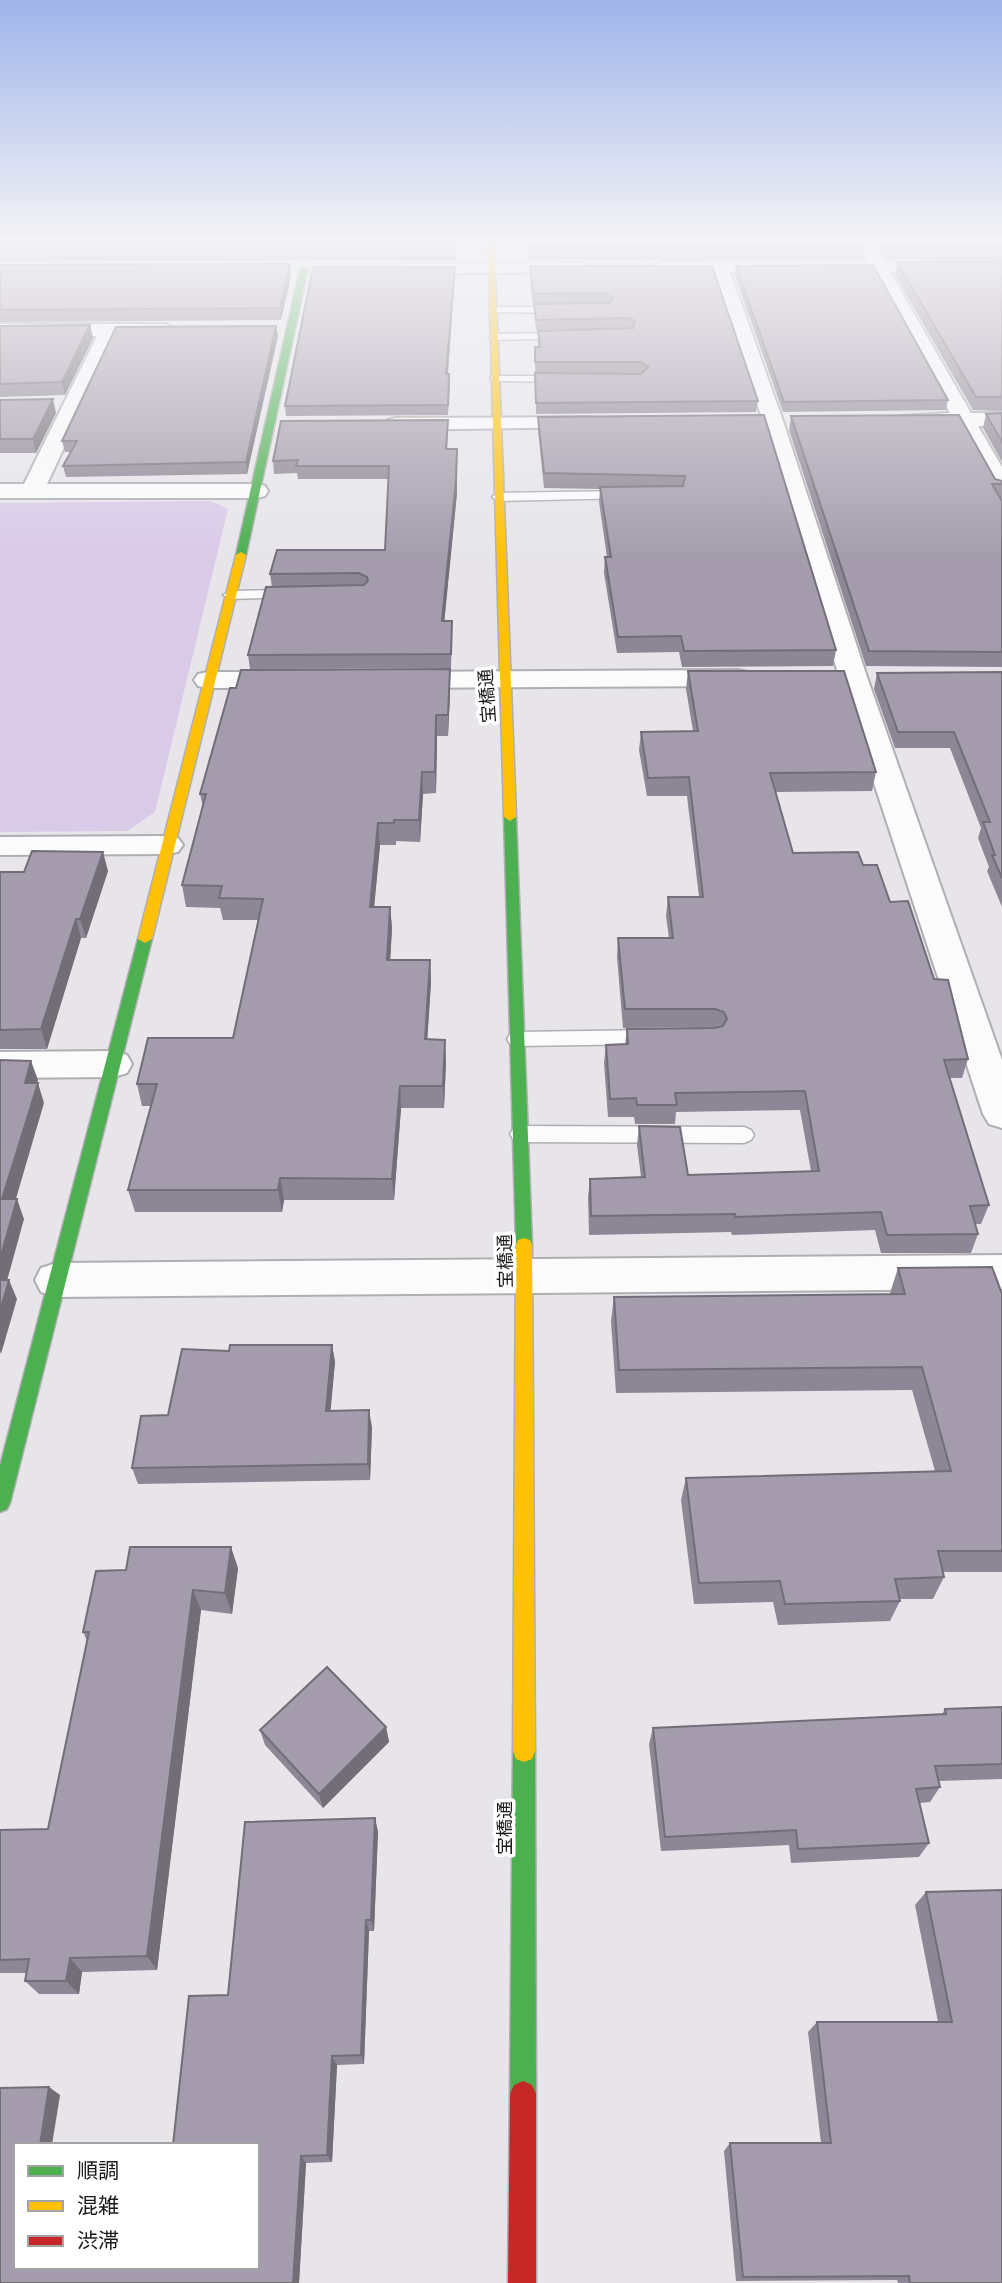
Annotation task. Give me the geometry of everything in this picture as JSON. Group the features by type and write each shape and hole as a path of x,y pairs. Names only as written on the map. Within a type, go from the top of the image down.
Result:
{"street":[{"path":"33,490 101,347"},
{"path":"0,1503 114,1064 257,491 280,425 291,347"},
{"name":"宝橋通","path":"494,347 524,1276 522,2283"},
{"path":"755,347 787,421 1002,1114"},
{"path":"923,347 1002,487"},
{"path":"50,404 74,404"},
{"path":"895,420 1002,419"},
{"path":"745,421 787,421"},
{"path":"371,424 607,422"},
{"path":"0,491 257,491"},
{"path":"825,677 867,677"},
{"path":"369,680 769,678"},
{"path":"208,680 315,680"},
{"path":"0,846 167,845"},
{"path":"0,1065 114,1064"},
{"path":"56,1280 1002,1272"}],"lane":[{"path":"495,379 574,379"},
{"path":"498,497 636,495"},
{"path":"230,595 308,594"},
{"path":"517,1039 670,1037"},
{"path":"520,1134 744,1135"}],"shaded area":[{"path":"211,501 228,509 155,812 127,831 0,832 0,503"}],"building":[{"path":"0,347 79,347 62,382 0,384"},
{"path":"107,347 271,347 246,462 63,466 77,441 62,441"},
{"path":"297,347 448,347 446,374 449,374 448,405 285,406"},
{"path":"535,347 739,347 758,401 536,403 535,373 641,374 648,367 641,362 535,362"},
{"path":"764,347 918,347 948,400 784,402"},
{"path":"946,347 1002,347 1002,397 976,397"},
{"path":"53,399 33,439 0,439 0,400"},
{"path":"1002,413 1002,442 986,414"},
{"path":"764,415 836,650 684,651 681,636 618,637 605,557 611,557 600,487 683,486 685,476 544,473 538,417"},
{"path":"959,415 995,479 1002,481 1002,484 992,484 1002,501 1002,652 869,651 791,416"},
{"path":"448,420 446,449 457,449 442,621 452,621 451,654 248,655 266,587 364,585 368,581 367,577 359,573 270,574 277,550 385,550 389,466 296,466 298,460 273,461 281,421"},
{"path":"450,669 448,715 436,715 435,772 422,772 419,820 378,823 370,907 390,907 387,960 430,960 425,1039 445,1040 443,1086 400,1086 392,1179 280,1178 278,1190 128,1190 157,1084 137,1084 148,1038 233,1038 263,899 219,898 222,886 182,885 206,794 200,794 230,688 236,688 241,670"},
{"path":"688,671 844,671 876,772 770,773 793,853 858,852 863,865 877,865 890,902 908,901 934,979 948,980 968,1059 944,1060 989,1205 970,1206 978,1234 887,1235 881,1212 735,1217 735,1214 591,1216 590,1179 645,1177 639,1126 680,1127 688,1175 819,1171 805,1091 675,1093 677,1105 637,1105 636,1098 610,1099 606,1045 628,1044 627,1029 715,1028 723,1026 727,1019 724,1012 715,1009 625,1009 618,938 673,938 668,897 703,897 689,777 648,778 641,732 698,731"},
{"path":"1002,672 1002,878 983,822 990,822 954,732 898,732 877,673"},
{"path":"32,851 103,852 80,919 76,919 41,1029 0,1030 0,872 24,872"},
{"path":"0,1060 31,1061 25,1083 38,1083 2,1199 17,1199 0,1259"},
{"path":"992,1267 1002,1294 1002,1551 938,1551 944,1577 895,1579 900,1601 785,1604 780,1581 699,1583 686,1478 951,1471 922,1367 619,1370 614,1297 905,1294 898,1268"},
{"path":"0,1280 9,1280 0,1311"},
{"path":"230,1345 332,1345 326,1411 369,1410 368,1464 132,1468 141,1416 168,1415 182,1349 229,1351"},
{"path":"130,1547 231,1547 225,1593 193,1590 147,1956 70,1958 66,1981 25,1981 29,1959 0,1960 0,1830 48,1829 89,1632 83,1632 96,1571 126,1570"},
{"path":"327,1667 386,1727 319,1794 260,1730"},
{"path":"1002,1707 1002,1764 935,1766 940,1787 916,1789 929,1843 798,1849 796,1830 665,1837 653,1728 946,1714 945,1709"},
{"path":"375,1818 371,1920 366,1920 361,2055 332,2056 327,2155 301,2156 293,2283 0,2283 0,2088 49,2087 40,2143 14,2143 14,2269 259,2269 259,2143 173,2143 189,1996 228,1995 245,1822"},
{"path":"1002,1890 1002,2283 910,2283 909,2276 743,2277 730,2143 831,2143 817,2022 952,2022 926,1892"}],"traffic: fast":[{"path":"241,555 288,347"},
{"path":"510,817 524,1245"},
{"path":"0,1503 145,939"},
{"path":"523,2094 524,1751"}],"traffic: slow":[{"path":"495,347 510,817"},
{"path":"145,939 241,555"},
{"path":"524,1245 524,1751"}],"traffic: jam":[{"path":"522,2283 523,2094"}]}
